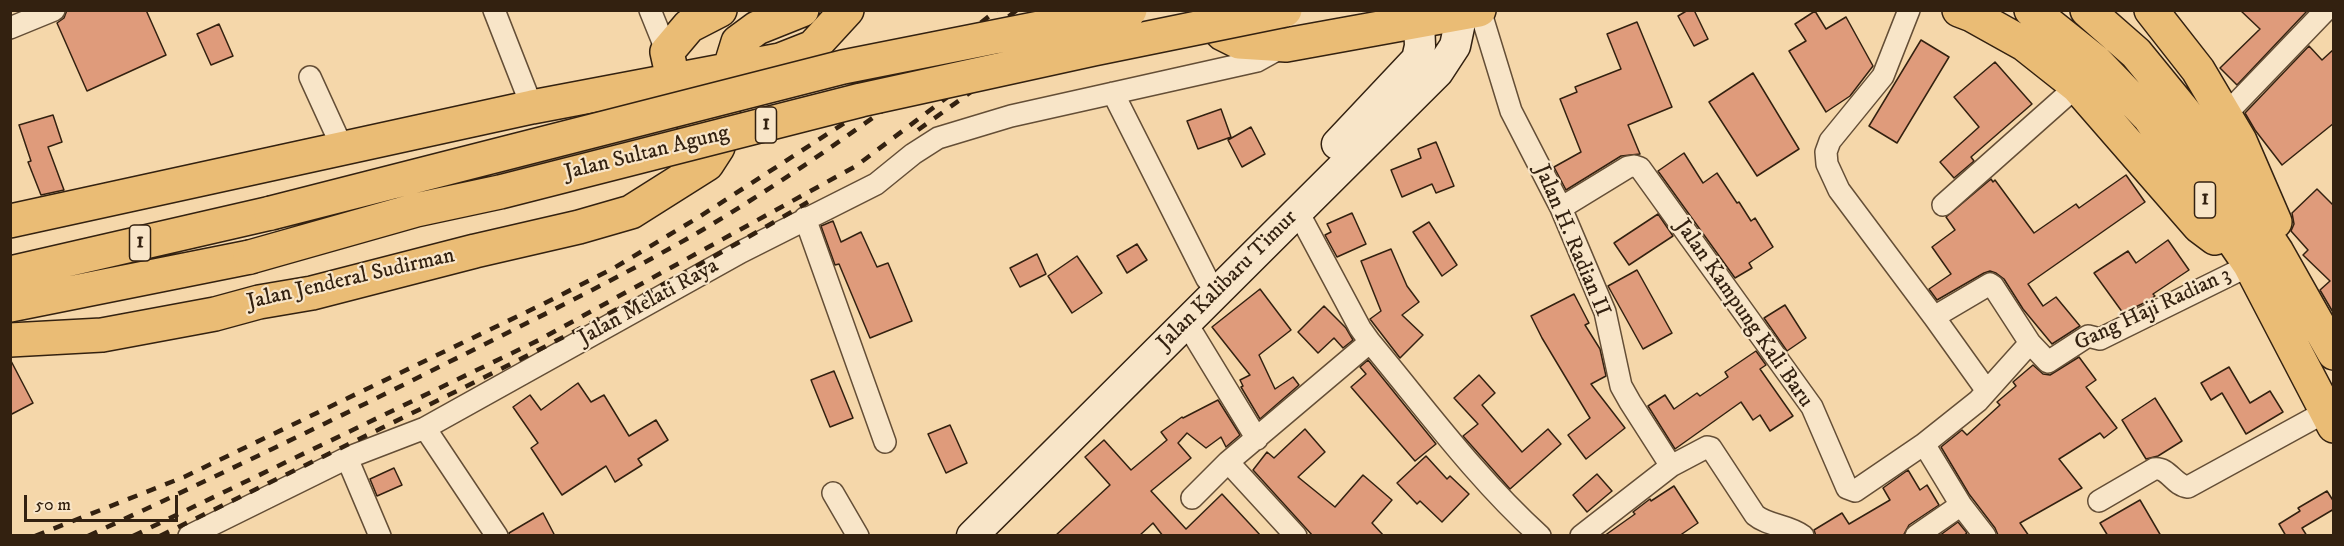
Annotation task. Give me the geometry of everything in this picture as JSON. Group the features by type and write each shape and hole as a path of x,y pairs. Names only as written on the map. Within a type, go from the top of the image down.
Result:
{"main road":[{"path":"670,66 689,27 720,10"},
{"name":"Jalan Jenderal Sudirman","path":"10,340 102,335 215,314 259,302 312,293 631,212 707,164 718,147 729,71 738,42 757,28 802,10"},
{"path":"10,220 342,147 632,87 670,66 729,71 780,60 813,47 847,10"},
{"name":"Jalan Sultan Agung","path":"10,273 270,213 843,67 1130,10"},
{"path":"1213,10 1215,26 1223,34 1239,42 1286,45 1474,11"},
{"name":"Jalan Sultan Agung","path":"10,305 250,257 416,210 500,192 861,100 1285,10"},
{"path":"1959,10 2024,44 2077,86 2199,226 2264,258 2274,219 2240,141 2198,69 2151,10"},
{"name":"1","path":"2031,10 2096,62 2148,117 2264,258 2334,353"},
{"name":"1","path":"2087,10 2136,53 2185,113 2264,258 2329,419"},
{"path":"670,66 691,109 696,135 695,152 682,181"}],"street":[{"path":"10,28 54,10"},
{"path":"494,10 532,107"},
{"path":"650,10 670,66"},
{"path":"1909,10 1883,76 1830,141 1826,159 1839,190 1987,391"},
{"path":"2225,116 2325,10"},
{"name":"Jalan H. Radian II","path":"1474,11 1511,111 1561,208 1605,312 1622,386 1671,466"},
{"name":"Jalan Kalibaru Timur","path":"952,536 1150,349 1187,324 1438,72 1474,11"},
{"name":"Jalan Kalibaru Timur","path":"972,536 1150,349 1207,279 1417,59 1420,46 1419,21"},
{"name":"Jalan Melati Raya","path":"189,536 211,531 347,458 425,428 805,218 876,184 914,153 938,138 1011,116 1257,61 1286,45"},
{"path":"310,77 342,147"},
{"path":"1943,205 2077,86"},
{"path":"1113,93 1207,279"},
{"name":"Jalan Kampung Kali Baru","path":"1561,208 1628,167 1640,168 1812,407 1846,488 1855,491 1924,444 1978,401 2030,343"},
{"path":"1298,212 1360,328 1370,342 1506,505 1540,536"},
{"path":"805,218 885,442"},
{"name":"Gang Haji Radian 3","path":"2030,343 2048,362 2088,336 2099,340 2264,258"},
{"path":"1934,317 1990,284 1993,285 2030,343"},
{"path":"1187,324 1257,439"},
{"path":"1192,498 1228,462 1370,342"},
{"path":"2099,501 2154,469 2165,470 2177,483 2187,487 2329,419"},
{"path":"425,428 496,536"},
{"path":"1924,444 1961,505 1985,536"},
{"path":"1581,536 1671,466 1710,447 1755,515 1803,536"},
{"path":"347,458 380,536"},
{"path":"1228,462 1296,536"},
{"path":"832,493 858,536"},
{"path":"1916,536 1961,505"}],"building":[{"path":"67,10 146,10 166,55 87,91 57,23 64,18"},
{"path":"1688,10 1694,10 1708,39 1694,46 1678,16"},
{"path":"2240,10 2308,10 2237,85 2220,68 2260,29"},
{"path":"1815,11 1826,29 1846,17 1873,66 1850,96 1826,112 1789,51 1806,41 1795,24"},
{"path":"1637,22 1672,107 1628,125 1640,154 1621,156 1566,190 1554,167 1581,152 1560,99 1577,92 1575,87 1621,69 1607,34"},
{"path":"219,24 233,56 211,65 197,34"},
{"path":"1921,40 1949,57 1897,143 1869,126"},
{"path":"2309,46 2322,60 2334,49 2334,123 2282,165 2245,113"},
{"path":"1995,62 2032,104 1971,157 1974,161 1954,178 1940,162 1979,127 1954,97"},
{"path":"1753,73 1799,149 1757,176 1709,102"},
{"path":"1221,109 1231,137 1198,149 1187,121"},
{"path":"53,115 62,142 48,147 64,190 41,195 28,162 31,161 19,125"},
{"path":"1251,127 1265,154 1242,167 1228,140"},
{"path":"1436,142 1454,186 1436,193 1432,184 1402,197 1391,170 1421,158 1418,149"},
{"path":"1684,153 1703,183 1717,173 1751,221 1755,218 1773,247 1749,263 1752,268 1735,278 1658,171"},
{"path":"2126,175 2145,202 2028,284 2043,306 2056,297 2080,326 2052,344 2023,309 2004,279 1996,273 1990,271 1984,273 1937,300 1929,289 1951,274 1932,247 1955,230 1946,217 1991,179 1993,182 1995,180 2034,233 2076,204 2079,208"},
{"path":"2317,189 2334,206 2334,314 2320,290 2330,281 2303,255 2308,250 2291,231 2294,224 2292,213"},
{"path":"1352,213 1366,244 1337,257 1325,235 1331,232 1327,224"},
{"path":"1658,214 1673,236 1629,265 1614,243"},
{"path":"833,221 841,242 861,232 877,267 888,263 912,321 870,338 839,264 835,265 821,226"},
{"path":"1429,222 1457,265 1442,276 1413,232"},
{"path":"2168,240 2189,270 2153,294 2155,296 2146,302 2123,313 2094,273 2128,251 2136,263"},
{"path":"1137,244 1147,260 1127,273 1117,256"},
{"path":"1391,249 1407,286 1419,302 1402,315 1423,335 1400,358 1370,319 1381,311 1361,261"},
{"path":"1037,254 1046,274 1020,287 1010,268"},
{"path":"1077,256 1102,293 1072,313 1048,276"},
{"path":"1637,270 1672,333 1643,349 1608,286"},
{"path":"1260,289 1291,330 1259,355 1275,389 1293,377 1299,385 1260,419 1241,387 1243,386 1240,380 1250,375 1212,327"},
{"path":"1574,294 1589,323 1585,325 1600,349 1606,376 1591,384 1625,428 1586,459 1568,435 1590,418 1531,316"},
{"path":"1785,305 1806,338 1787,351 1764,318"},
{"path":"1324,306 1346,328 1353,340 1343,348 1334,338 1318,353 1298,332"},
{"path":"1756,351 1766,365 1760,369 1793,416 1770,431 1760,415 1753,420 1741,402 1675,449 1648,406 1665,395 1674,409 1697,393 1700,396 1728,377 1725,372"},
{"path":"2079,357 2096,380 2086,387 2117,428 2104,438 2100,433 2059,459 2082,488 2020,523 2029,536 1998,535 1969,494 1941,447 1962,430 1967,435 2000,405 1997,402 2016,386 2013,382 2033,365 2043,374 2050,375"},
{"path":"10,359 33,403 10,415"},
{"path":"1368,360 1436,444 1415,461 1351,387 1366,374 1360,367"},
{"path":"2229,367 2250,403 2270,391 2283,412 2246,434 2222,393 2211,400 2201,383"},
{"path":"834,371 853,418 830,427 811,380"},
{"path":"1479,375 1495,393 1482,405 1522,452 1548,429 1561,444 1510,489 1463,436 1478,424 1454,398"},
{"path":"578,383 591,402 604,395 629,436 656,420 668,440 638,459 642,465 615,482 606,466 562,495 531,448 538,443 513,407 530,395 541,410"},
{"path":"2155,398 2182,441 2158,456 2146,459 2122,420"},
{"path":"1218,400 1240,435 1226,447 1221,437 1206,448 1187,433 1178,443 1191,458 1151,491 1186,529 1222,494 1261,536 1163,536 1153,523 1139,536 1055,536 1110,485 1085,457 1104,440 1131,470 1167,440 1161,432 1182,417"},
{"path":"950,425 967,463 946,473 928,434"},
{"path":"1305,429 1325,452 1298,477 1335,507 1363,475 1392,500 1372,523 1384,536 1313,536 1253,470 1267,452 1274,458"},
{"path":"1426,456 1447,479 1450,476 1469,494 1442,522 1420,501 1417,504 1397,483"},
{"path":"394,468 402,485 377,496 370,479"},
{"path":"1908,470 1920,490 1927,485 1939,505 1909,525 1903,536 1816,536 1814,530 1842,513 1849,524 1890,500 1883,488"},
{"path":"1597,474 1612,491 1587,512 1573,495"},
{"path":"1674,486 1698,523 1679,536 1604,536 1635,514 1633,512 1650,499 1651,501"},
{"path":"2327,491 2334,502 2334,509 2302,528 2307,536 2286,536 2279,524 2300,511 2298,508"},
{"path":"2140,500 2161,536 2108,536 2100,523"},
{"path":"543,513 555,536 510,536 509,533"},
{"path":"1958,522 1967,533 1963,536 1939,536"}],"railway":[{"path":"35,536 184,477 614,268 699,217 897,89 997,10"},
{"path":"88,536 368,402 584,294 674,246 745,204 824,152 1017,10"},
{"path":"133,536 539,340 856,166 1063,10"},
{"path":"918,130 1085,10"},
{"path":"160,536 569,334 729,248 808,202"}]}
